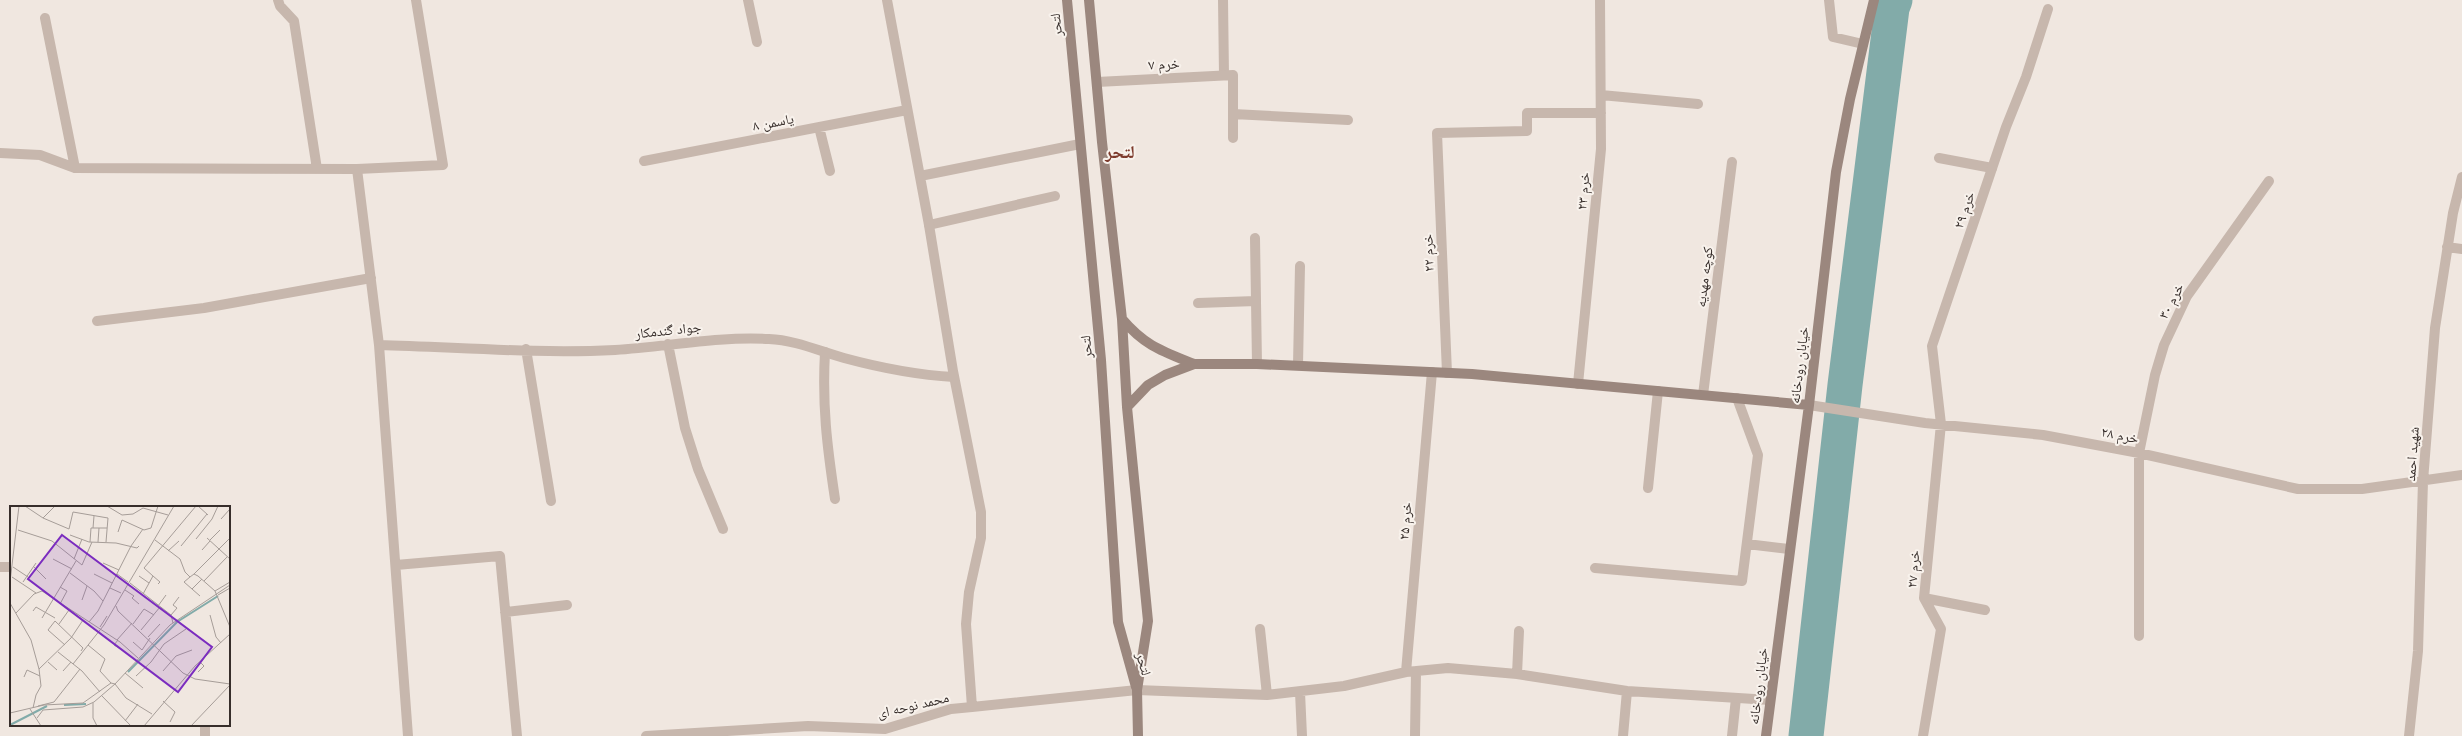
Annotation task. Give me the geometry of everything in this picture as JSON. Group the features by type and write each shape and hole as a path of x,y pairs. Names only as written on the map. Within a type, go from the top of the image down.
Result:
{"street":[{"path":"278,0 280,6 294,21 317,169"},
{"path":"0,153 40,156 75,168 356,169 443,166 416,0"},
{"path":"748,0 757,42"},
{"path":"887,0 929,225 954,378 981,512 981,538 969,592 966,624 972,707"},
{"name":"لتحر","path":"1067,0 1101,360 1118,622 1137,690"},
{"name":"لتحر","path":"1089,0 1122,319 1127,407 1148,621 1137,690 1138,736"},
{"path":"1223,0 1233,114 1233,138"},
{"name":"خرم ۲۳","path":"1578,384 1600,164 1600,0"},
{"path":"1829,0 1833,37 1863,44"},
{"name":"خیابان رودخانه","path":"1766,736 1789,549 1809,405 1836,172 1863,44 1874,0"},
{"name":"خرم ۲۹","path":"1941,424 1932,346 1992,168 2048,9"},
{"path":"45,18 75,168"},
{"name":"خرم ۷","path":"1097,82 1229,75"},
{"path":"1600,96 1698,104"},
{"name":"یاسمن ۸","path":"644,161 907,110"},
{"name":"خرم ۲۲","path":"1447,373 1437,133 1527,131 1527,113 1601,113"},
{"path":"1233,114 1348,120"},
{"path":"819,127 830,171"},
{"path":"920,176 1080,144"},
{"path":"1939,158 1992,168"},
{"name":"کوچه مهدیه","path":"1703,395 1732,162"},
{"path":"356,169 379,345 408,736"},
{"name":"شهید احمد","path":"2409,736 2418,651 2423,481 2435,328 2447,247 2462,177"},
{"name":"خرم ۳۰","path":"2138,636 2139,453 2148,404 2164,345 2187,296 2269,181"},
{"path":"929,225 1055,196"},
{"path":"1255,238 1257,364"},
{"path":"2447,247 2462,249"},
{"path":"1298,365 1300,266"},
{"path":"97,321 204,308 371,278"},
{"path":"1198,303 1256,301"},
{"path":"1122,319 1136,336 1156,349 1194,364"},
{"name":"جواد گندمکار","path":"379,345 615,350 722,339 770,339 803,344 825,352 884,368 922,375 954,378"},
{"path":"668,344 685,428 698,469 724,529"},
{"path":"526,349 551,501"},
{"path":"825,352 823,385 824,433 835,499"},
{"path":"1127,407 1154,382 1165,375 1194,364 1298,365 1447,373 1809,405"},
{"name":"خرم ۲۵","path":"1415,736 1411,671 1432,372"},
{"path":"1648,488 1658,391"},
{"path":"1595,568 1742,581 1758,455 1737,398"},
{"name":"خرم ۲۸","path":"1809,405 1941,424 2043,435 2139,453 2298,488 2362,489 2462,475"},
{"name":"خرم ۲۷","path":"1923,736 1941,629 1924,598 1941,424"},
{"path":"1747,544 1789,549"},
{"path":"396,565 500,556 516,736"},
{"path":"0,566 10,567"},
{"path":"1924,598 1985,610"},
{"path":"505,612 567,605"},
{"path":"1260,629 1267,695"},
{"path":"1517,674 1519,631"},
{"name":"محمد نوحه ای","path":"646,736 808,726 885,732 951,709 1137,690 1267,695 1344,686 1411,671 1448,668 1517,674 1627,691 1770,700"},
{"path":"1624,736 1627,691"},
{"path":"1300,692 1302,736"},
{"path":"1732,736 1736,698"}],"waterway":[{"path":"1806,736 1845,385 1892,8 1895,0"}],"district":[{"name":"لتحر","path":"1120,152"}]}
